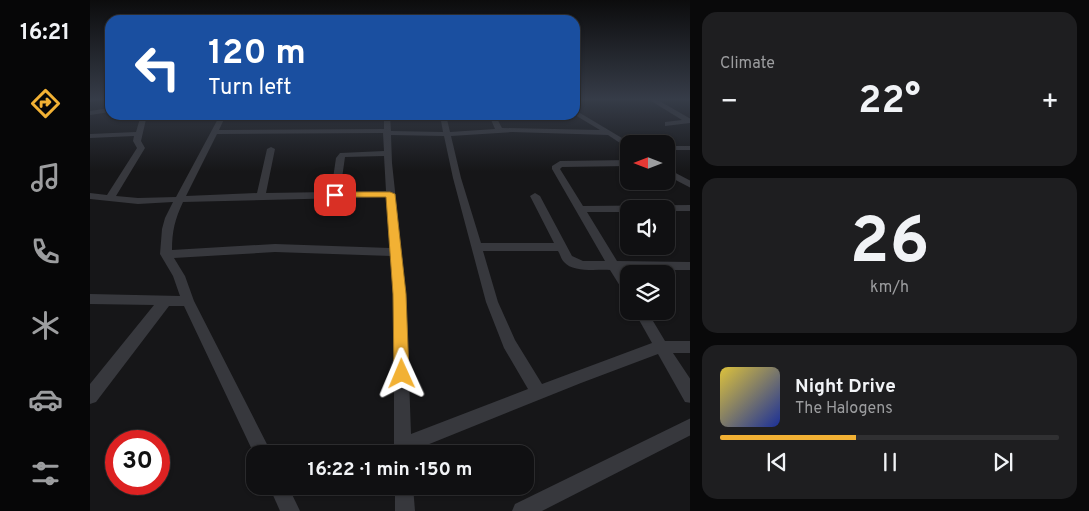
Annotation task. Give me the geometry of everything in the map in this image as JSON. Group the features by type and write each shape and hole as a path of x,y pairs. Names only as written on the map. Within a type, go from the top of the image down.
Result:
{"street":[{"path":"109,199 141,148 138,141 142,123"},
{"path":"220,123 166,229 166,254 179,276 188,301 259,445"},
{"path":"387,123 390,194 400,294 403,445"},
{"path":"445,123 476,248 500,323 509,344 538,393"},
{"path":"496,123 500,132"},
{"path":"593,123 620,139"},
{"path":"668,124 680,123"},
{"path":"216,132 447,134 552,130 610,133"},
{"path":"90,136 139,134"},
{"path":"675,148 690,148"},
{"path":"261,196 271,149"},
{"path":"335,195 340,158 343,155 388,153"},
{"path":"620,163 566,164 556,166 620,276"},
{"path":"675,176 690,185"},
{"path":"90,196 138,201 261,196 390,194"},
{"path":"535,196 561,247 572,262 577,265 690,266"},
{"path":"580,209 690,208"},
{"path":"476,248 561,247"},
{"path":"166,254 275,248 397,252"},
{"path":"90,299 188,301"},
{"path":"90,396 165,301"},
{"path":"645,320 690,396"},
{"path":"415,445 580,376 660,347 690,347"},
{"path":"522,511 690,426"},
{"path":"282,495 290,511"},
{"path":"404,495 405,511"}],"route":[{"path":"335,195 390,194 394,218 400,294 402,374"}]}
